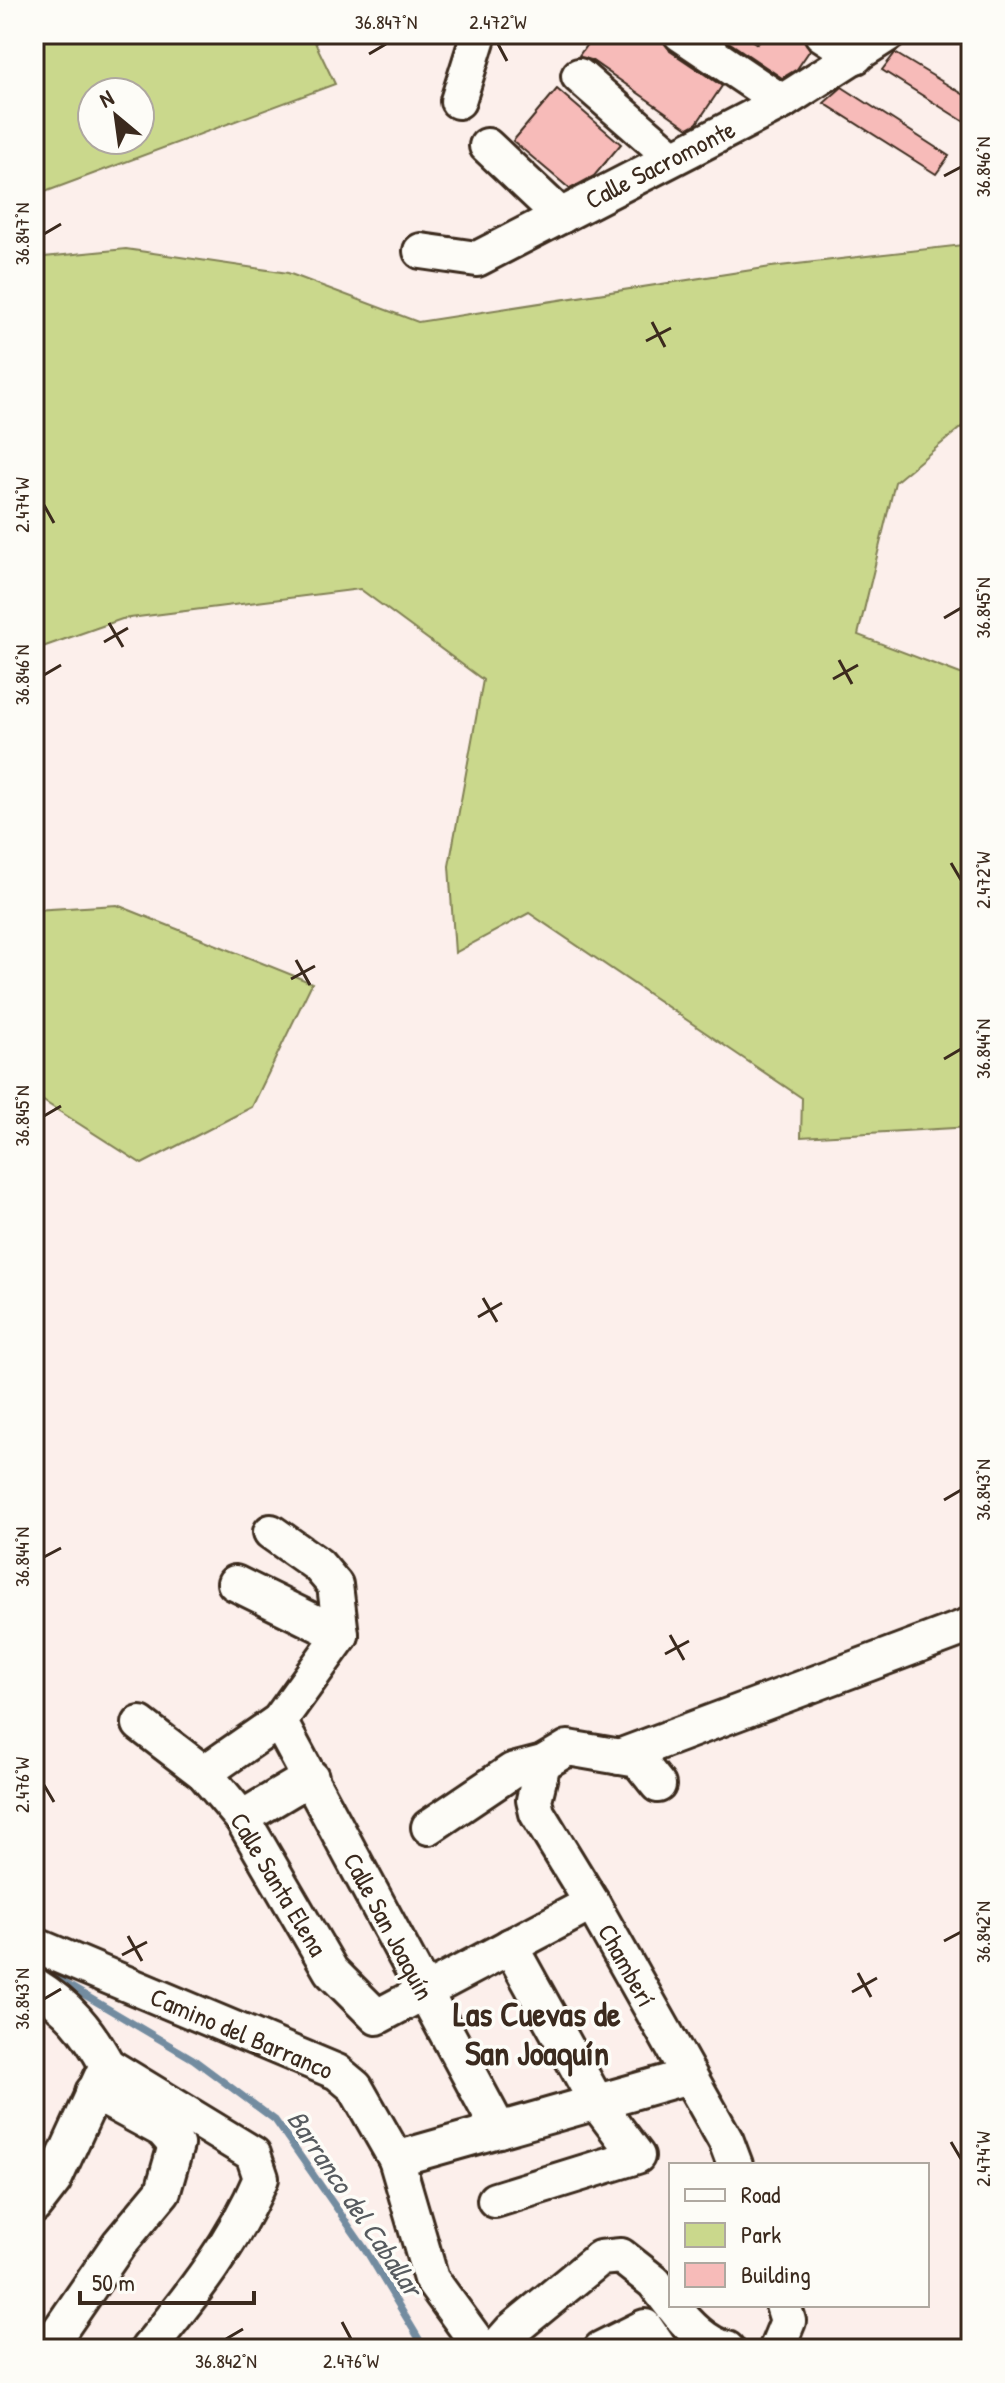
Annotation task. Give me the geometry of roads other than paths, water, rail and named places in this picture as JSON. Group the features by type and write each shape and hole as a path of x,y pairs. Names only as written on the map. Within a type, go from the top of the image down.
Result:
{"street":[{"path":"458,101 479,34"},
{"path":"681,34 782,102"},
{"path":"822,34 856,56"},
{"name":"Calle Sacromonte","path":"421,251 477,259 671,156 782,102 888,34"},
{"path":"579,76 671,156"},
{"path":"487,146 561,216"},
{"path":"204,1773 279,1721 341,1635 335,1585 318,1565 271,1532"},
{"path":"235,1583 341,1635"},
{"path":"619,1757 971,1625"},
{"name":"Calle San Joaquín","path":"279,1721 499,2130"},
{"name":"Calle Santa Elena","path":"140,1724 204,1773 242,1818 331,1971 377,2017 424,1993"},
{"path":"429,1827 512,1771 543,1763 568,1748 638,1760 658,1785"},
{"name":"Chamberí","path":"543,1763 534,1800 537,1813 592,1903 726,2141 734,2163"},
{"path":"242,1818 311,1777"},
{"path":"424,1993 592,1903"},
{"name":"Camino del Barranco","path":"34,1945 337,2072 355,2087 396,2159 431,2279 482,2349"},
{"path":"495,2200 637,2156 597,2103 510,1946"},
{"path":"34,1985 59,2000 88,2030 100,2079 163,2130 176,2145 163,2191 119,2244 47,2349"},
{"path":"396,2159 689,2076"},
{"path":"100,2079 253,2154 261,2178 247,2213 201,2284 148,2349"},
{"path":"34,2206 54,2180 100,2079"},
{"path":"495,2349 511,2331 600,2258 621,2256 654,2282 669,2304"},
{"path":"769,2349 777,2348 788,2321 784,2307"},
{"path":"680,2320 718,2347 727,2349"},
{"path":"603,2349 645,2327 660,2349"}],"waterway":[{"name":"Barranco del Caballar","path":"34,1965 193,2059 275,2120 365,2249 425,2349"}],"district":[{"name":"Las Cuevas de San Joaquín","path":"537,2034"}]}
